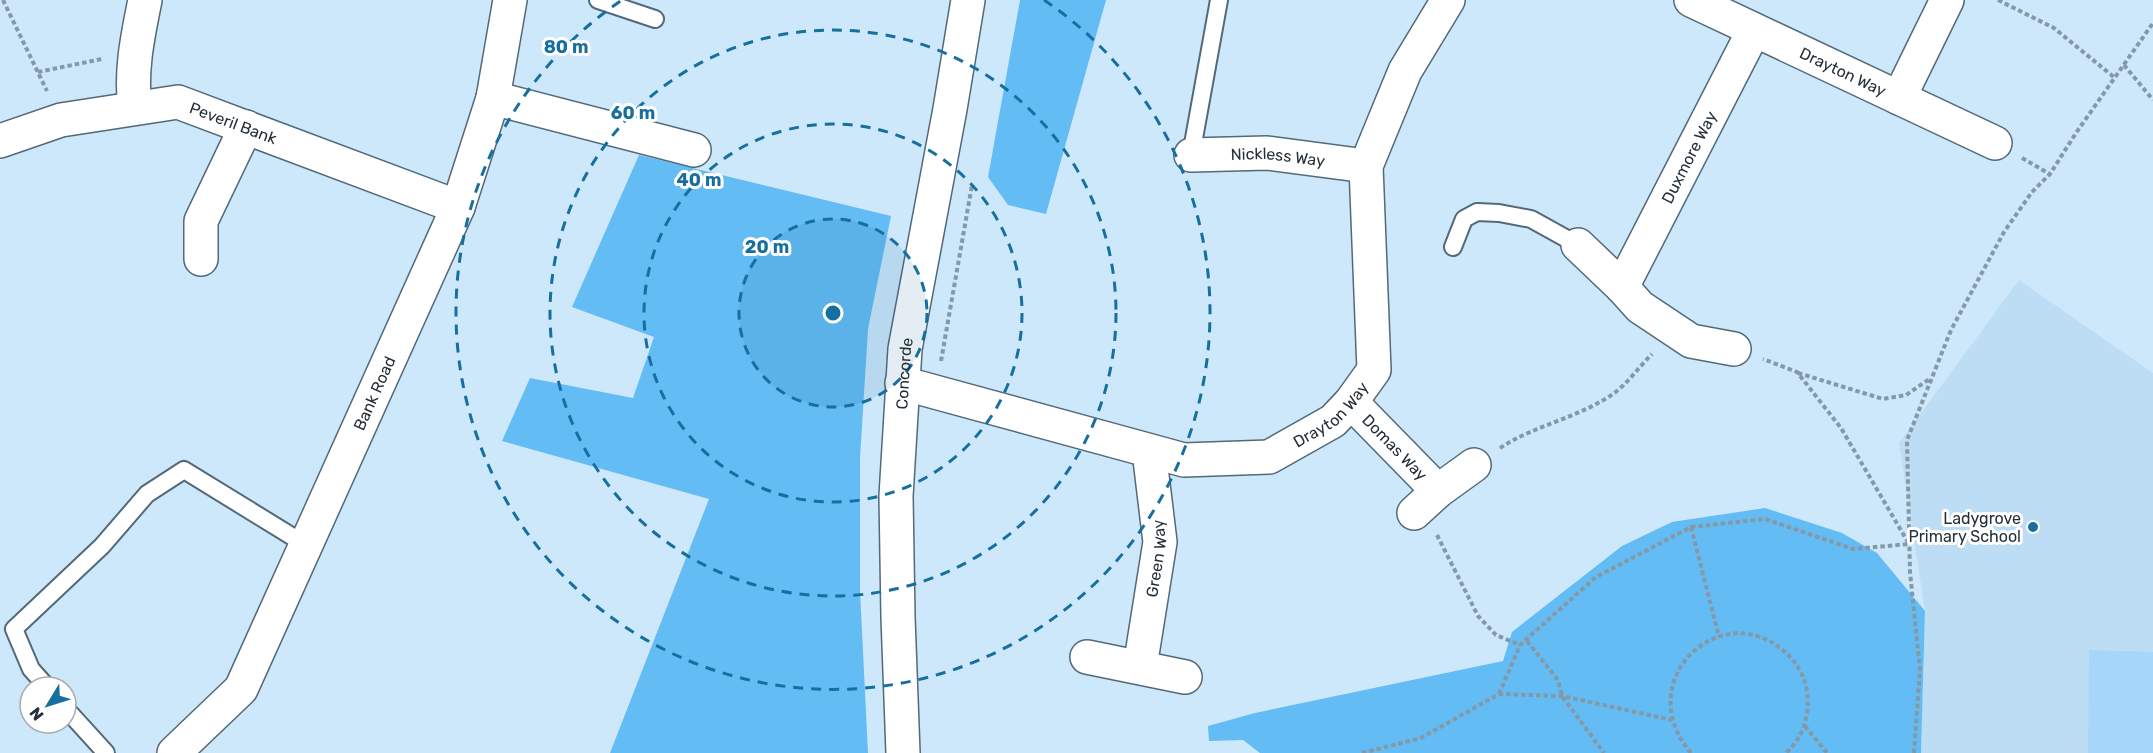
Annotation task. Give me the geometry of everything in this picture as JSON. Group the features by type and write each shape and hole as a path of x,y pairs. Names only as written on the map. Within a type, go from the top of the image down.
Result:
{"street":[{"path":"135,107 135,52 145,0"},
{"name":"Bank Road","path":"174,753 241,689 458,207 493,98 510,0"},
{"name":"Concorde","path":"903,753 896,496 902,383 905,349 968,0"},
{"name":"Drayton Way","path":"902,383 1184,460 1269,457 1333,421 1351,402 1374,370 1366,166 1405,72 1448,0"},
{"name":"Drayton Way","path":"1691,0 1995,143"},
{"path":"1899,98 1947,0"},
{"name":"Duxmore Way","path":"1622,286 1754,30"},
{"path":"493,98 694,150"},
{"name":"Peveril Bank","path":"0,141 61,120 178,102 458,207"},
{"path":"201,259 201,221 246,127"},
{"name":"Nickless Way","path":"1191,155 1267,153 1366,166"},
{"path":"1578,245 1622,286 1640,307 1691,341 1734,349"},
{"name":"Domas Way","path":"1351,402 1425,504 1474,465"},
{"name":"Green Way","path":"1140,668 1160,542 1149,451"},
{"path":"1087,657 1185,677"}],"lane":[{"path":"598,0 655,19"},
{"path":"1191,155 1219,0"},
{"path":"1453,247 1464,219 1477,212 1499,213 1531,219 1578,245"},
{"path":"36,675 31,669 14,629 102,546 147,494 184,470 306,545"},
{"path":"78,722 106,753"}],"path":[{"path":"3,0 61,120"},
{"path":"1998,0 2054,28 2115,78"},
{"path":"1914,753 1920,670 1910,572 1907,440 1951,330 2004,232 2032,192 2050,174 2153,23"},
{"path":"38,72 135,52"},
{"path":"2124,65 2153,100"},
{"path":"1474,465 1518,437 1567,419 1614,393 1676,330"},
{"path":"1734,349 1883,399 1906,395 1932,378"},
{"path":"1797,372 1841,428 1909,544"},
{"path":"1425,504 1478,616 1496,634 1520,645"},
{"path":"1499,694 1520,645 1596,577 1691,527 1765,519 1853,549 1909,544"},
{"path":"1691,527 1719,636"},
{"path":"1691,753 1680,740 1672,720 1670,699 1674,678 1685,660 1700,646 1719,636 1740,634 1762,638 1781,648 1796,663 1806,683 1808,705 1804,726 1794,746 1786,753"},
{"path":"1527,641 1558,680 1562,696 1604,753"},
{"path":"1362,753 1421,738 1499,694 1562,696 1672,720"},
{"path":"1804,726 1827,753"}],"shaded area":[{"path":"1020,0 1106,0 1046,214 1008,205 988,177"},
{"path":"639,155 891,216 868,329 860,458 860,591 868,753 610,753 709,499 502,441 530,378 633,398 654,337 572,307"},
{"name":"Ladygrove Primary School","path":"2019,280 2153,373 2153,753 1921,753 1925,611 1899,443"},
{"path":"1765,508 1842,533 1877,553 1925,611 1921,753 1260,753 1243,740 1209,741 1208,726 1255,713 1503,661 1512,632 1622,546 1672,522"},
{"path":"2089,650 2153,652 2153,753 2088,753"}],"place":[{"name":"Ladygrove Primary School","path":"2033,527"}]}
